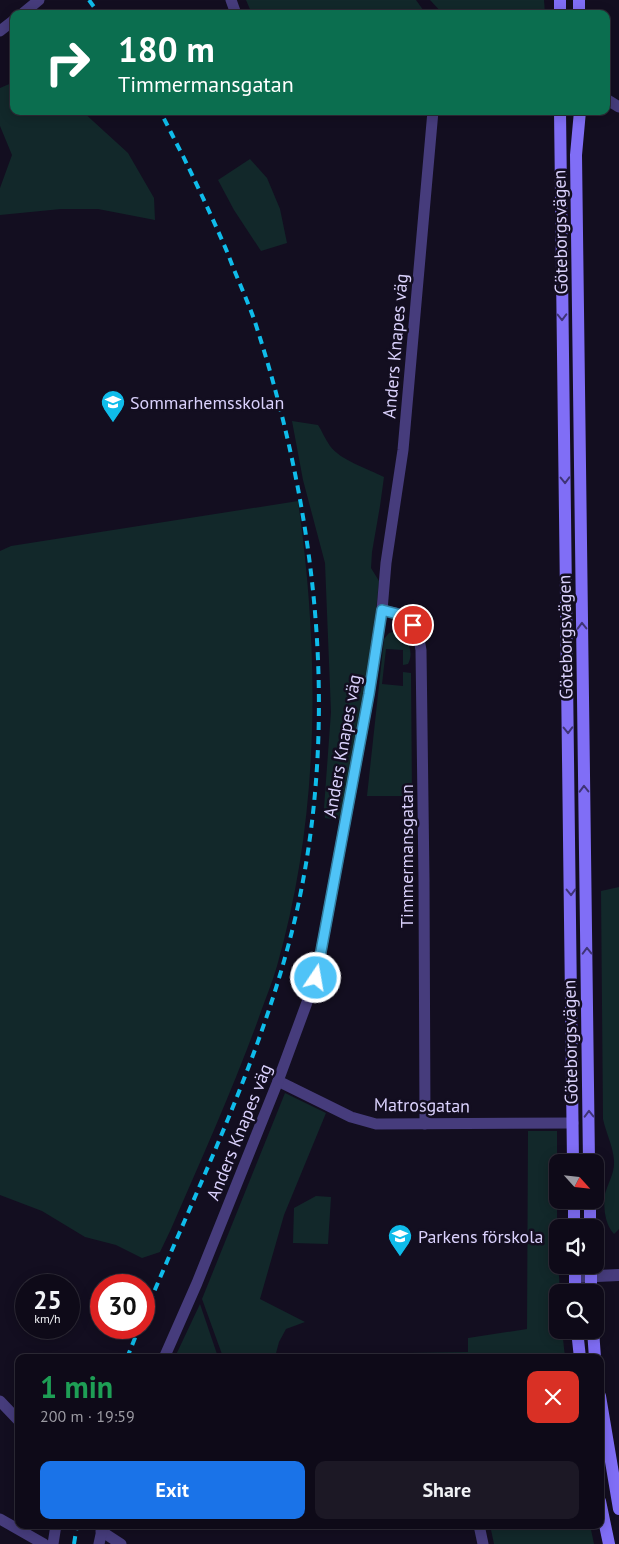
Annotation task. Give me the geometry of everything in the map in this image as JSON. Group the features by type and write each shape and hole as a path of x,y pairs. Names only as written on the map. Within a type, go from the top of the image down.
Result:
{"main road":[{"name":"Göteborgsvägen","path":"560,115 573,1154"},
{"name":"Göteborgsvägen","path":"580,115 576,155 590,1154"},
{"path":"578,1339 580,1354"},
{"path":"594,1339 595,1354"},
{"path":"604,1420 619,1509"},
{"path":"604,1521 609,1544"}],"street":[{"path":"27,10 39,0"},
{"path":"0,31 10,23"},
{"name":"Anders Knapes väg","path":"166,1354 197,1283 278,1082 316,978 369,694 382,610 386,563 403,450 433,115"},
{"name":"Timmermansgatan","path":"382,610 408,619 416,631 421,650 425,1124"},
{"name":"Matrosgatan","path":"278,1082 351,1117 376,1124 573,1123"},
{"path":"604,1273 619,1275"},
{"path":"0,1401 15,1417"},
{"path":"0,1519 15,1528"},
{"path":"18,1529 44,1544"},
{"path":"53,1544 55,1529"},
{"path":"99,1544 102,1529"},
{"path":"103,1529 121,1544"},
{"path":"480,1529 483,1544"}],"green space":[{"path":"246,0 416,0 423,10 250,10"},
{"path":"430,0 544,0 545,10 439,10"},
{"path":"10,84 10,115 86,115 128,153 154,198 155,220 98,209 61,209 0,215 0,188 12,155 0,126 0,88"},
{"path":"250,159 267,178 280,209 287,243 261,251 234,210 218,180"},
{"path":"292,421 318,425 328,443 340,456 384,477 371,568 379,581 376,610 361,712 344,804 339,820 325,818 324,808 331,712 325,563 303,480"},
{"path":"298,501 310,618 312,735 302,852 291,909 273,980 216,1125 160,1252 142,1258 116,1245 85,1237 42,1211 0,1195 0,551 11,546"},
{"path":"393,632 406,640 410,649 410,659 408,664 403,665 403,650 386,649 382,684 403,686 403,672 411,673 412,796 367,796 384,639 389,633"},
{"path":"619,887 619,1229 614,1234 605,1216 604,1204 614,1160 603,1119 601,891"},
{"path":"285,1093 326,1113 284,1215 260,1299 305,1322 286,1329 279,1342 276,1354 222,1354 202,1299"},
{"path":"528,1131 557,1131 557,1154 549,1154 549,1209 557,1209 557,1219 549,1219 549,1274 559,1274 559,1284 549,1284 549,1339 563,1339 565,1354 407,1353 468,1352 468,1338 527,1329"},
{"path":"316,1196 331,1197 328,1244 293,1243 294,1208"},
{"path":"200,1304 217,1354 176,1354"},
{"path":"491,1529 591,1529 594,1544 494,1544"}],"railway":[{"path":"89,0 96,10"},
{"path":"155,1290 247,1071 281,971 295,919 309,844 317,769 319,693 315,617 307,541 293,466 276,392 254,319 228,254 162,115"},
{"path":"129,1354 135,1339"},
{"path":"74,1544 76,1529"}],"place":[{"name":"Sommarhemsskolan","path":"113,423"},
{"name":"Parkens förskola","path":"400,1257"}],"route":[{"path":"316,978 369,694 382,610 401,615 413,625"}]}
